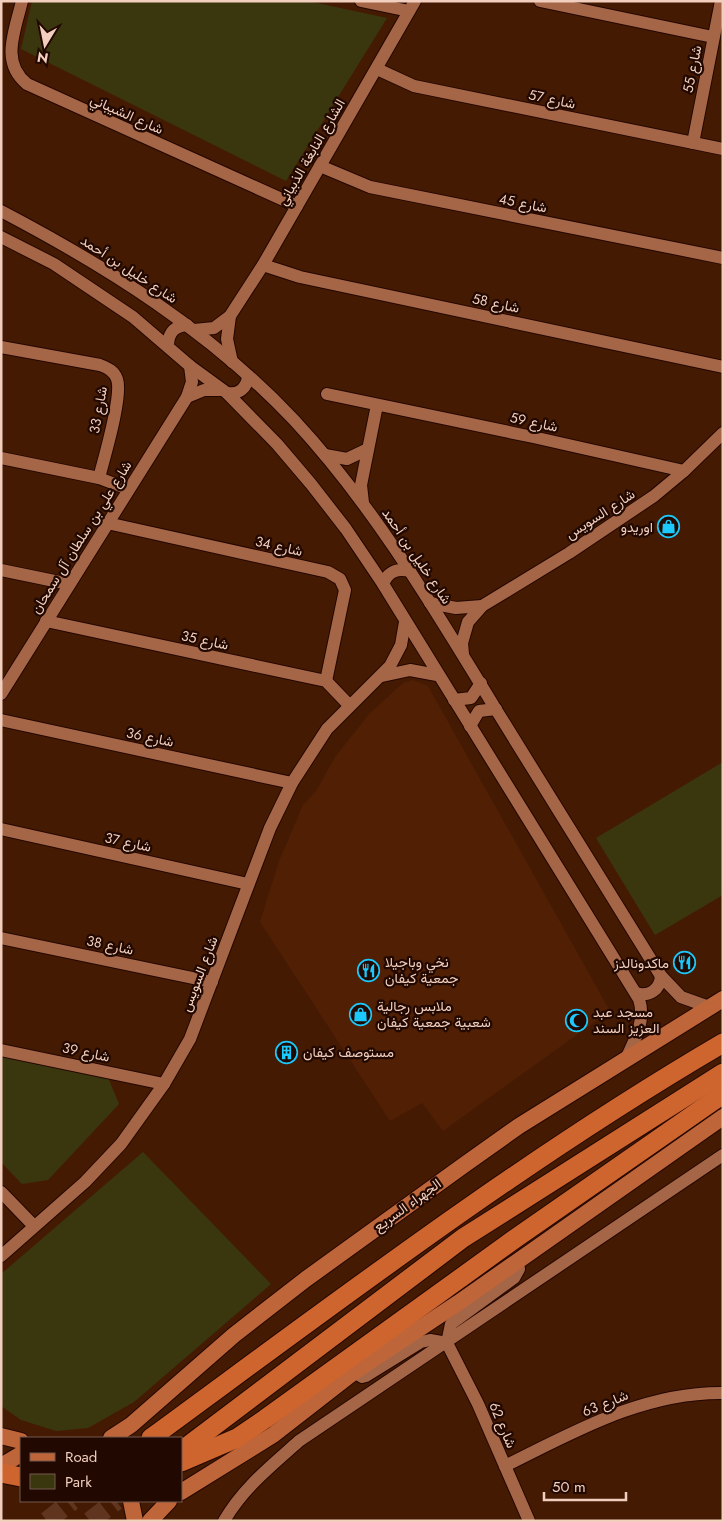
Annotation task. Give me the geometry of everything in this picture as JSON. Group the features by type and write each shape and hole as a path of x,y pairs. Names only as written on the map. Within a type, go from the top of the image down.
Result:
{"highway":[{"path":"152,1437 450,1219 660,1080 723,1043"},
{"path":"182,1450 463,1238 723,1073"},
{"path":"182,1462 237,1438 265,1419 516,1238 723,1094"},
{"path":"1,1474 20,1477"}],"main road":[{"name":"الجهراء السريع","path":"113,1437 132,1425 234,1335 314,1273 519,1126 716,1003"},
{"path":"182,1491 273,1435 354,1372 420,1330 723,1117"},
{"path":"1,1436 20,1441"},
{"path":"1,1466 20,1455"},
{"path":"131,1502 135,1521"},
{"path":"150,1521 168,1502"}],"street":[{"name":"شارع الشيباني","path":"22,1 11,51 11,64 16,76 27,84 297,206"},
{"path":"361,1 412,6"},
{"path":"540,1 713,37"},
{"name":"شارع 55","path":"693,143 721,1"},
{"name":"الشارع النابغة الذبياني","path":"190,328 214,328 230,316 263,265 412,6"},
{"name":"شارع 57","path":"377,69 414,86 723,149"},
{"name":"شارع 45","path":"320,166 370,187 723,258"},
{"name":"شارع خليل بن أحمد","path":"1,211 147,296 232,362 293,419 325,455 363,503 410,571 661,976 681,997 716,1003"},
{"path":"1,237 62,270 134,317 168,344 190,366 224,392 277,444 346,529 383,584 437,675 636,993 642,1007 642,1023 626,1059"},
{"name":"شارع 58","path":"263,265 300,278 723,367"},
{"name":"الشارع النابغة الذبياني","path":"230,316 227,339 232,362"},
{"path":"168,344 171,333 175,328 190,328"},
{"name":"شارع 33","path":"2,348 100,365 109,368 116,376 119,393 99,478"},
{"name":"شارع علي بن سلطان آل سمحان","path":"3,690 106,523 187,397 192,382 190,366"},
{"path":"187,397 204,390 232,394 246,386 248,376"},
{"name":"شارع 59","path":"327,394 684,471"},
{"path":"363,503 361,485 377,405"},
{"name":"شارع السويس","path":"463,654 463,637 468,622 482,606 569,553 654,496 684,471 723,433"},
{"path":"325,455 347,459 368,449"},
{"path":"1,458 99,478 128,490"},
{"name":"شارع 34","path":"106,523 328,572 340,580 345,590 326,682"},
{"path":"383,584 386,576 393,571 401,569 410,571"},
{"path":"1,570 69,584"},
{"name":"شارع السويس","path":"430,603 456,608 482,606"},
{"name":"شارع 35","path":"46,621 326,682"},
{"name":"شارع السويس","path":"1,1256 85,1182 120,1144 164,1084 190,1039 270,828 292,784 327,729 382,676 396,656 405,622"},
{"path":"382,676 410,670 437,675"},
{"path":"326,682 349,706"},
{"path":"454,700 471,698 481,684"},
{"path":"470,726 479,711 496,709"},
{"name":"شارع 36","path":"1,720 292,784"},
{"name":"شارع 37","path":"1,829 248,884"},
{"name":"شارع 38","path":"1,938 212,982"},
{"path":"636,993 648,994 653,992 660,982 661,976"},
{"name":"39 شارع","path":"1,1050 164,1084"},
{"path":"224,1521 234,1504 248,1487 298,1441 367,1393 446,1343 723,1154"},
{"path":"1,1192 34,1226"},
{"path":"446,1343 451,1324 514,1278 519,1269 517,1262"},
{"path":"354,1372 362,1377 366,1376 426,1340 446,1343"},
{"name":"شارع 62","path":"446,1343 478,1404 529,1521"},
{"name":"شارع 63","path":"505,1466 608,1416 641,1405 668,1397 703,1393 723,1394"}],"shaded area":[{"path":"413,680 428,686 610,1011 443,1131 422,1103 390,1121 260,922 279,861 303,805 316,791 335,757 370,713 403,683"}],"green space":[{"path":"32,1 308,1 387,18 286,181 21,49"},
{"path":"723,762 723,895 655,935 596,838"},
{"path":"1,1055 107,1075 119,1104 48,1180 22,1184 1,1162"},
{"path":"143,1152 271,1284 134,1402 88,1428 56,1431 21,1420 1,1406 1,1274"}],"tunnel":[{"path":"47,1521 71,1502"},
{"path":"90,1521 115,1502"}],"place":[{"name":"اوريدو","path":"669,527"},
{"name":"ماكدونالدز","path":"685,963"},
{"name":"نخي وباجيلا جمعية كيفان","path":"369,970"},
{"name":"ملابس رجالية شعبية جمعية كيفان","path":"361,1014"},
{"name":"مسجد عبد العزيز السند","path":"577,1020"},
{"name":"مستوصف كيفان","path":"287,1052"}]}
